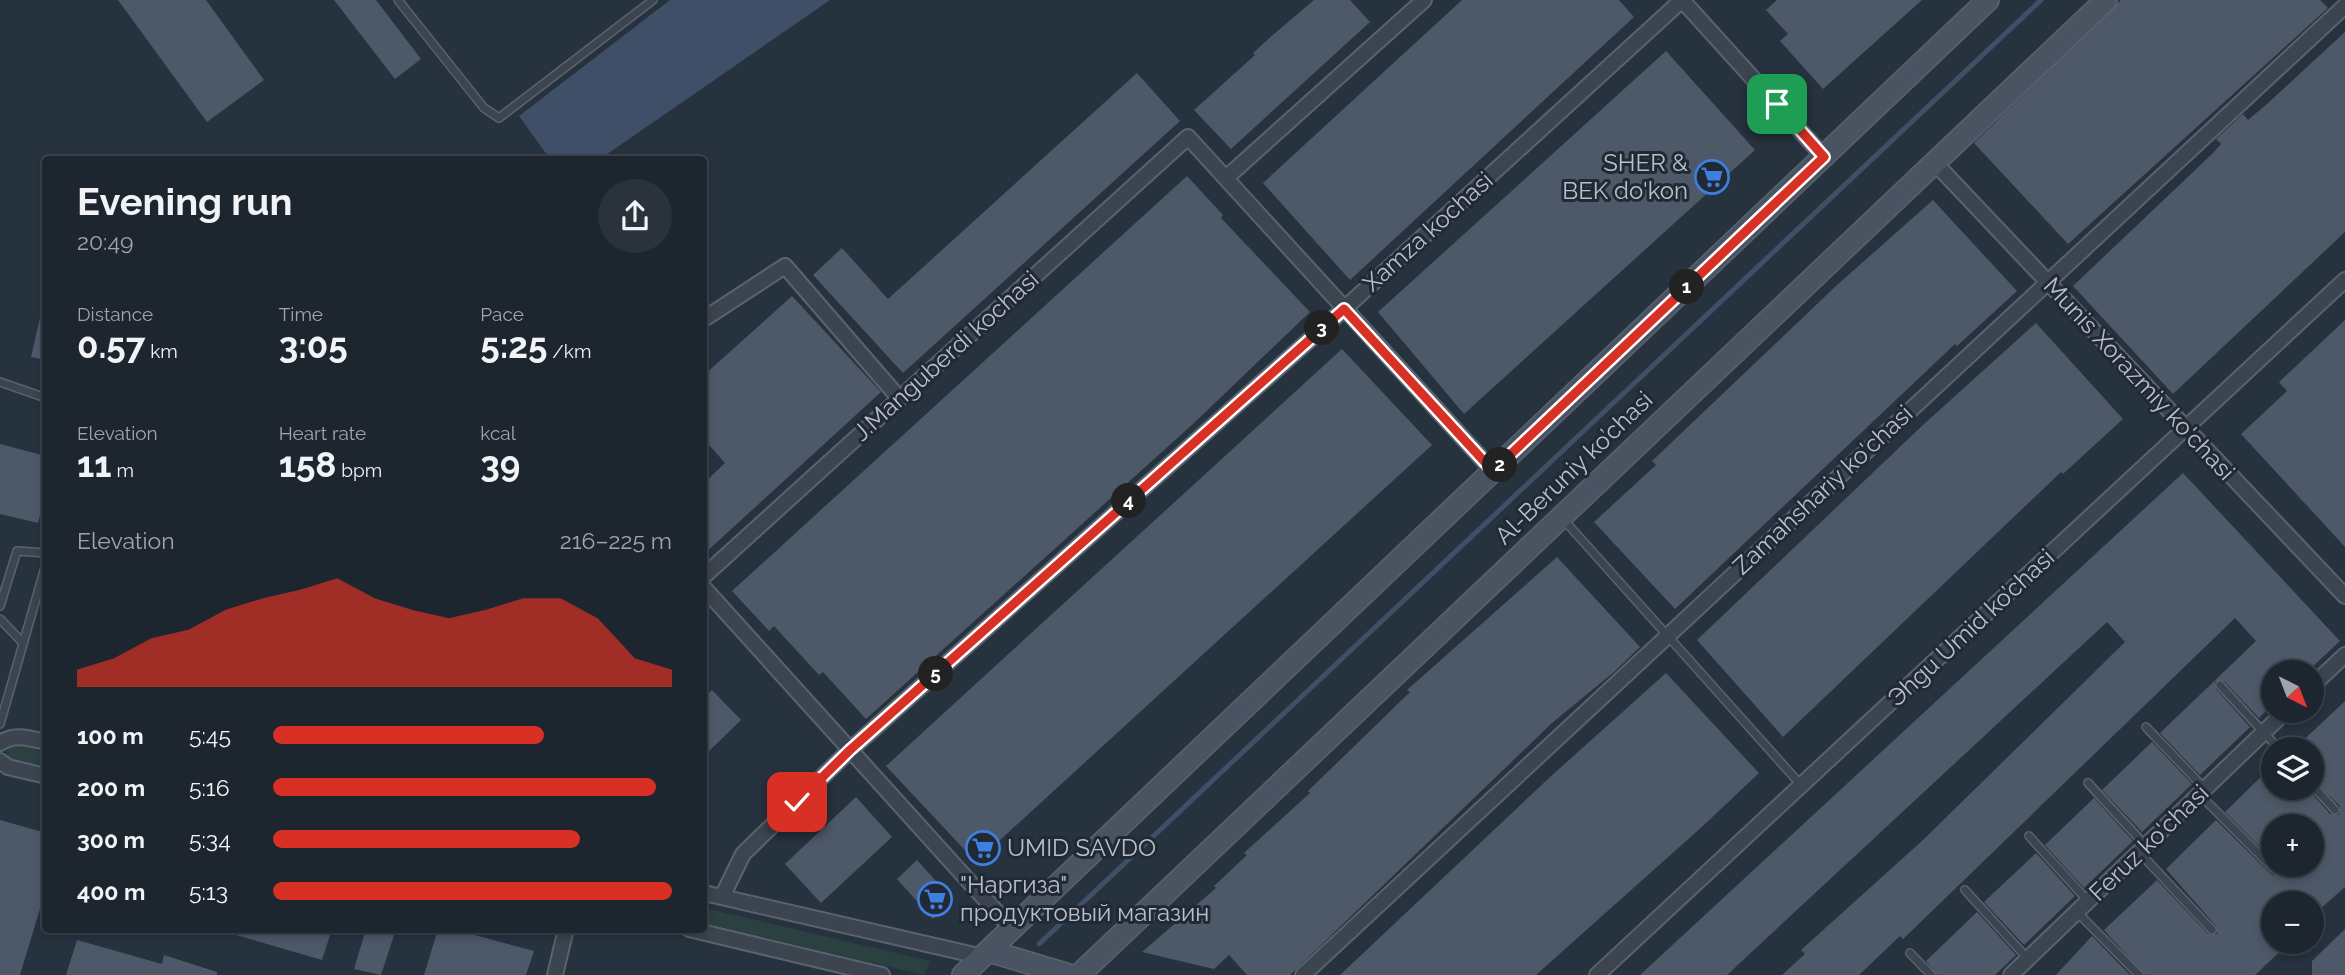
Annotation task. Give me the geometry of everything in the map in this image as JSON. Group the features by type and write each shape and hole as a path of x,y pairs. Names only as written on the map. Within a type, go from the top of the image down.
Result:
{"main road":[{"path":"964,975 1988,0"},
{"name":"Al-Beruniy ko’chasi","path":"1079,975 2106,0"},
{"path":"986,954 1069,975"}],"street":[{"path":"1424,0 1226,178 1493,471"},
{"path":"1682,0 1824,157"},
{"name":"Xamza kochasi","path":"722,897 743,854 850,750 1344,309 1682,0"},
{"name":"Zamahshariy ko'chasi","path":"1303,975 2345,6"},
{"name":"J.Manguberdi kochasi","path":"707,573 1188,137 1226,178"},
{"name":"Munis Xorazmiy ko'chasi","path":"1934,163 2345,596"},
{"path":"707,317 785,266 899,398"},
{"name":"Эhgu Umid ko’chasi","path":"1597,975 2345,280"},
{"path":"707,591 1012,929"},
{"path":"2324,674 2345,654"},
{"name":"Feruz ko'chasi","path":"2014,974 2273,723"},
{"path":"0,743 8,738 21,736 42,741"},
{"path":"0,761 8,767 42,775"},
{"path":"707,894 986,954"},
{"path":"555,975 565,933"},
{"path":"707,933 882,975"}],"lane":[{"path":"398,0 484,108 499,118 653,0"},
{"path":"0,382 42,397"},
{"path":"1561,516 1801,786"},
{"path":"0,606 18,551 42,554"},
{"path":"0,724 42,578"},
{"path":"0,619 23,643"},
{"path":"2220,685 2267,737"},
{"path":"2146,727 2261,855"},
{"path":"2088,783 2212,930"},
{"path":"2324,798 2335,810"},
{"path":"2029,836 2088,901"},
{"path":"1965,890 2028,959"},
{"path":"2077,912 2139,975"},
{"path":"1910,953 1931,975"}],"green space":[{"path":"17,745 42,751 42,765 10,758 6,752 9,747"},
{"path":"707,909 930,961 924,975 707,924"}],"water":[{"path":"670,0 830,0 604,156 548,156 519,116"}],"building":[{"path":"118,0 206,0 264,80 207,122"},
{"path":"334,0 376,0 421,59 395,79"},
{"path":"1314,0 1350,0 1370,22 1231,149 1194,110 1255,55 1253,53"},
{"path":"1462,0 1619,0 1634,17 1350,280 1263,183"},
{"path":"1777,0 1922,0 1823,89 1780,41 1788,34 1766,10"},
{"path":"2121,0 2320,0 2328,8 2068,244 1974,143"},
{"path":"2345,32 2345,232 2173,394 2073,286 2212,154 2221,144 2216,139 2243,114 2248,120"},
{"path":"1666,51 1755,150 1464,414 1378,312"},
{"path":"1137,73 1180,121 903,373 813,275 842,248 888,299"},
{"path":"1187,176 1223,215 1221,218 1310,312 1194,423 866,719 823,672 819,675 774,626 769,631 732,591"},
{"path":"1933,200 2017,291 1957,346 1955,344 1675,609 1594,522 1656,465 1652,461 1837,285"},
{"path":"792,296 881,392 707,551 707,480 725,463 707,442 707,372"},
{"path":"40,318 42,318 42,359 31,357"},
{"path":"2345,320 2345,547 2241,434 2287,391 2279,382"},
{"path":"2036,323 2123,419 2063,474 2061,472 1783,737 1697,640 1924,424"},
{"path":"1342,349 1432,445 976,862 886,766"},
{"path":"0,444 42,455 42,508 38,523 0,514"},
{"path":"2183,473 2340,641 2320,660 2261,660 2259,718 2224,681 2215,681 2216,689 2250,727 2200,775 2160,733 2256,641 2235,618 1903,939 1900,936 1859,975 1782,975 1805,954 1801,950 1923,840 2125,642 2107,622 1727,975 1640,975"},
{"path":"1557,557 1640,647 1614,672 1552,723 1290,975 1247,975 1229,955 1214,969 1142,952 1216,888 1214,886 1247,855 1244,853 1310,793 1308,791 1410,692 1407,690"},
{"path":"1666,673 1759,773 1704,825 1536,975 1340,975 1550,777"},
{"path":"712,690 741,720 707,753 707,695"},
{"path":"2345,701 2345,887 2324,905 2324,891 2261,891 2261,954 2277,954 2255,975 2145,975 2104,930 2157,880 2208,934 2217,934 2216,926 2166,869 2216,820 2261,864 2261,877 2324,877 2324,814 2261,814 2261,848 2225,812 2261,777 2261,800 2318,800 2330,814 2339,815 2340,806 2324,791 2324,737 2307,737"},
{"path":"2152,742 2192,784 2142,832 2102,790"},
{"path":"856,797 892,837 821,903 785,864"},
{"path":"2094,798 2133,841 2084,888 2045,845"},
{"path":"0,820 42,832 42,902 20,975 0,975"},
{"path":"2036,853 2075,896 2024,945 1984,902"},
{"path":"917,860 953,900 933,919 897,879"},
{"path":"1977,912 2016,955 1995,975 1937,975 1926,961"},
{"path":"2345,929 2345,975 2312,975 2312,961 2319,954 2324,954 2324,949"},
{"path":"229,933 331,933 322,960"},
{"path":"365,933 395,933 381,975 354,969"},
{"path":"437,933 467,933 534,951 526,975 424,975"},
{"path":"2092,936 2130,975 2056,975"},
{"path":"77,940 162,964 164,955 217,972 217,975 66,975"}],"waterway":[{"path":"1039,944 2041,0"}],"place":[{"name":"SHER & BEK do'kon","path":"1712,177"},
{"name":"UMID SAVDO","path":"983,848"},
{"name":"\"Наргиза\" продуктовый магазин","path":"935,899"}],"route":[{"path":"797,802 850,750 1344,309 1493,471 1824,157 1777,104"}]}
